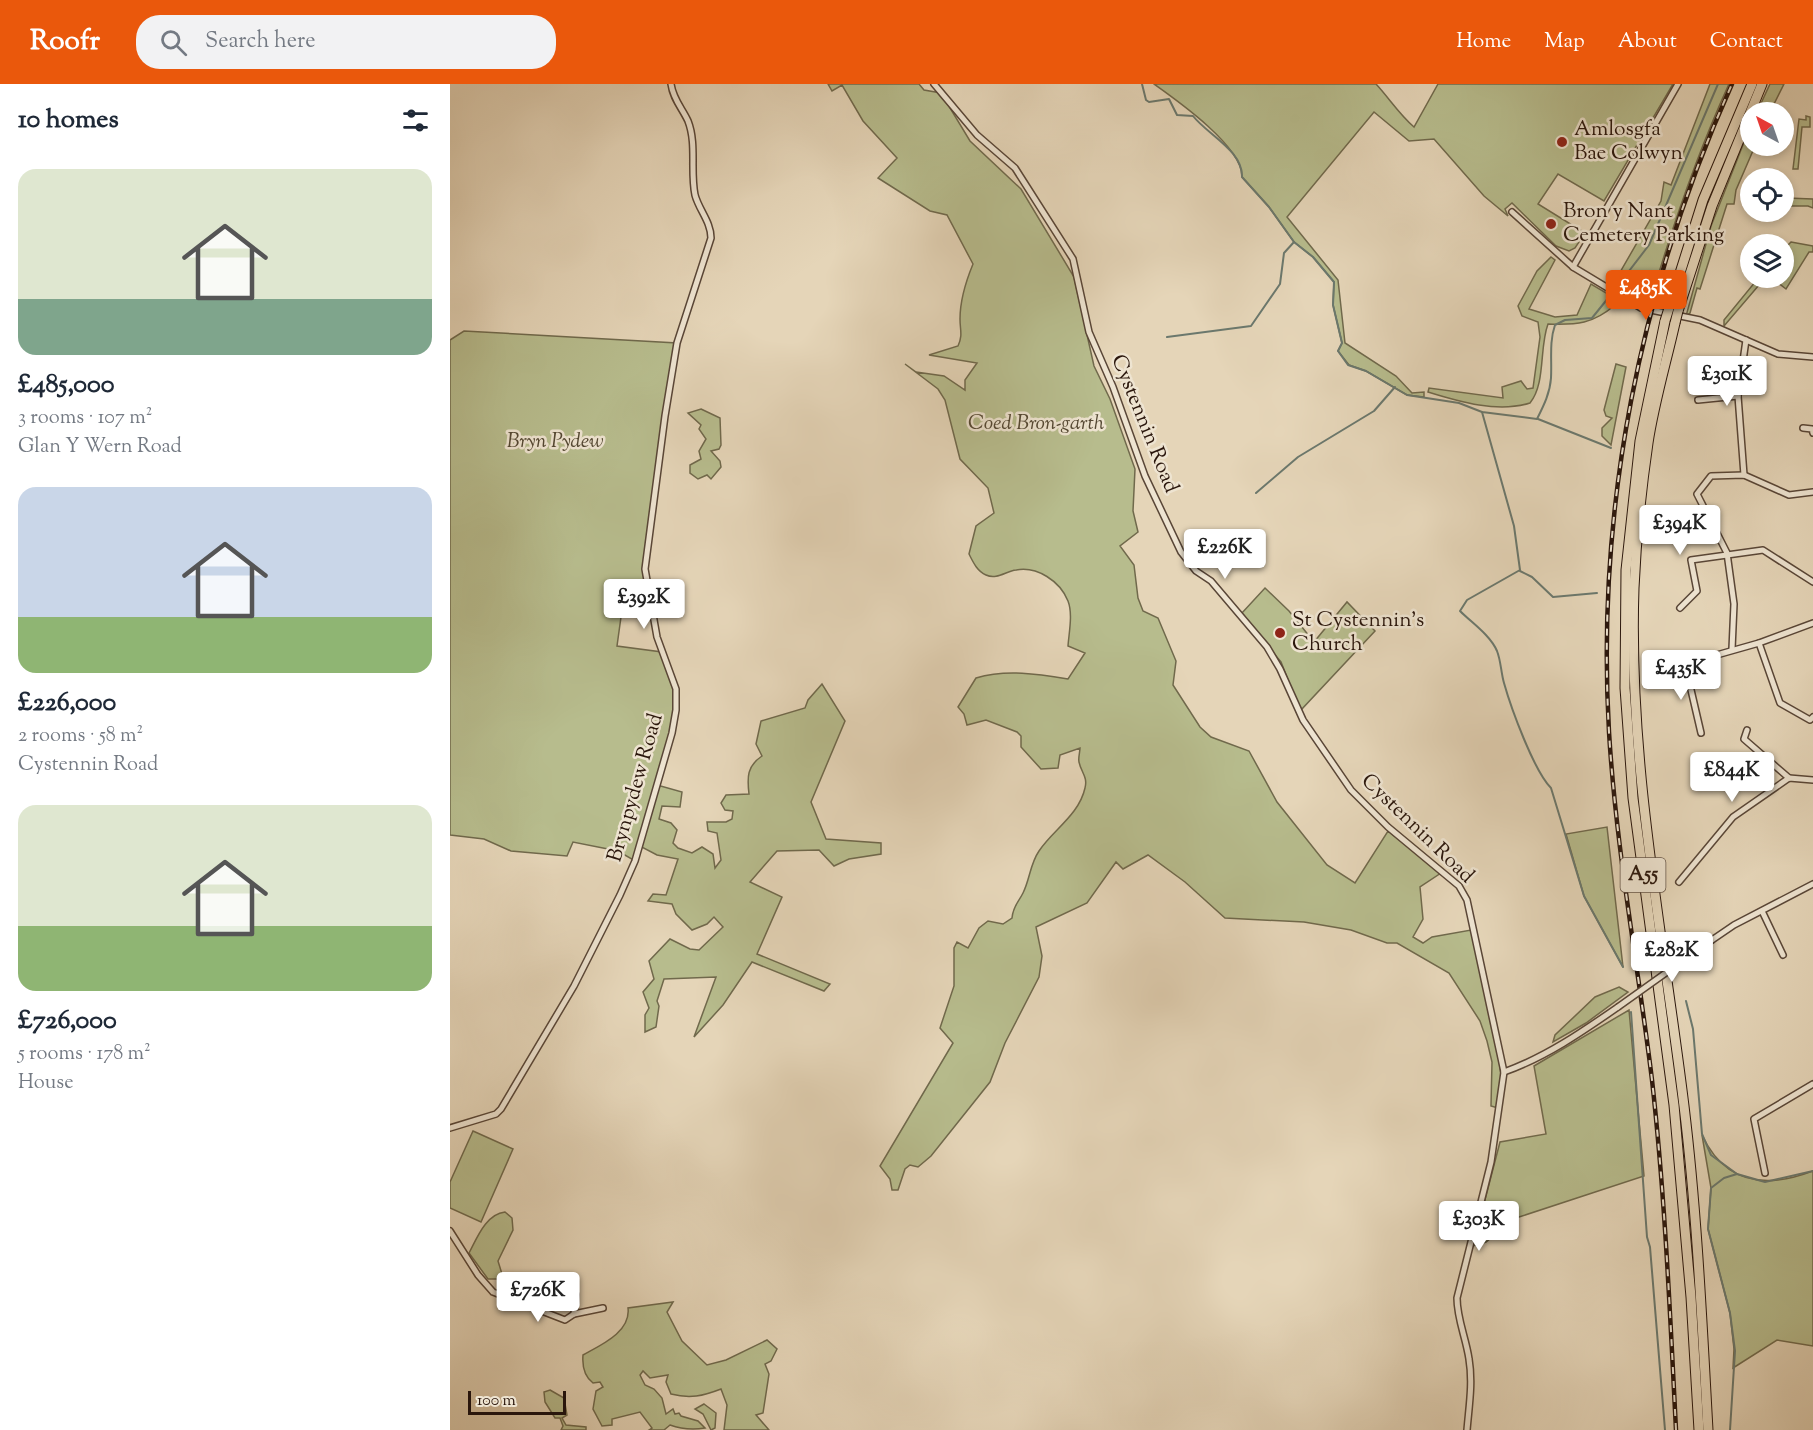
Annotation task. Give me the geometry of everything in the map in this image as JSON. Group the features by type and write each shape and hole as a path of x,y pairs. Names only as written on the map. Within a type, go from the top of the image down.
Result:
{"highway":[{"name":"A55","path":"1699,1430 1691,1298 1674,1105 1633,798 1625,688 1626,570 1639,453 1673,310 1703,200 1752,84"},
{"name":"A55","path":"1673,310 1712,206 1762,84"},
{"name":"A55","path":"1670,322 1648,442 1634,587 1637,730 1646,824 1684,1108 1708,1430"}],"street":[{"name":"Brynpydew Road","path":"450,1128 496,1114 501,1109 574,986 635,861 672,733 676,710 676,689 657,637 645,569 677,343 711,238 711,231 696,197 693,146 688,122 677,105 671,84"},
{"name":"Cystennin Road","path":"934,84 977,135 1015,168 1073,259 1089,332 1113,387 1145,476 1181,552 1196,571 1211,581 1271,654 1299,713 1351,790 1463,892 1504,1072"},
{"path":"1573,267 1678,84"},
{"path":"1512,212 1573,267 1641,308 1700,320 1778,354 1813,357"},
{"path":"1744,475 1737,396 1746,340"},
{"path":"1698,399 1737,396"},
{"path":"1803,428 1812,429 1813,433"},
{"path":"1732,649 1734,604 1727,553 1697,494 1711,476 1744,475 1789,495 1813,492"},
{"path":"1680,608 1697,591 1691,560 1727,553 1763,550 1813,582"},
{"path":"1701,733 1685,664 1759,643 1813,623"},
{"path":"1759,643 1780,703 1810,720 1813,717"},
{"path":"1747,730 1744,739 1789,777 1813,780"},
{"path":"1679,882 1732,817 1789,777"},
{"path":"1467,1430 1472,1383 1469,1356 1457,1311 1457,1298 1491,1162 1504,1072 1532,1062 1618,1007 1734,925 1813,884"},
{"path":"1762,911 1783,955"},
{"path":"1765,1173 1754,1119 1813,1084"},
{"path":"450,1231 480,1278 498,1296 565,1320 574,1314 603,1308"},
{"path":"574,1314 576,1295"}],"green space":[{"name":"Coed Bron-garth","path":"828,84 919,84 924,90 941,93 970,141 1021,189 1074,277 1094,366 1110,399 1135,469 1133,511 1138,532 1120,546 1134,565 1138,598 1143,611 1158,618 1176,661 1173,685 1200,727 1211,737 1249,751 1277,802 1327,865 1355,883 1388,831 1441,873 1420,887 1423,919 1413,937 1423,943 1432,937 1471,930 1499,1059 1501,1076 1498,1108 1491,1106 1492,1062 1480,1021 1449,973 1397,943 1387,943 1351,930 1304,922 1225,918 1185,882 1148,855 1123,869 1116,862 1087,903 1036,927 1042,956 1039,977 1005,1043 990,1082 931,1156 918,1167 910,1165 905,1169 898,1190 892,1190 890,1179 880,1166 953,1043 940,1028 954,986 954,948 957,942 968,948 979,928 988,921 1003,924 1012,918 1036,856 1077,806 1086,784 1079,762 1080,748 1060,755 1058,768 1041,769 1021,747 1021,736 1017,732 986,720 967,725 964,714 958,707 976,678 1010,673 1068,679 1085,653 1068,646 1070,612 1068,601 1054,581 1040,573 1024,569 1001,575 986,575 978,569 969,554 976,526 994,513 988,488 960,459 945,400 938,389 905,364 916,372 944,376 965,390 965,380 977,363 929,355 958,346 960,342 962,298 973,264 947,215 930,211 878,178 897,158 863,121 842,85 832,91"},
{"path":"1154,84 1376,84 1414,127 1438,84 1673,84 1604,201 1558,174 1538,204 1585,233 1575,248 1569,251 1556,246 1512,203 1505,209 1508,216 1484,196 1434,139 1409,141 1374,112 1287,217 1338,280 1345,343 1396,376 1412,393 1424,392 1424,397 1407,395 1366,371 1349,365 1338,351 1342,343 1333,305 1334,282 1313,257 1294,242 1269,207 1242,177 1232,152 1221,139 1193,113"},
{"path":"1710,84 1729,84 1685,194 1649,306 1611,288 1661,201 1664,182 1671,185"},
{"path":"1770,84 1784,84 1775,102 1762,102"},
{"path":"1806,116 1810,117 1810,127 1802,127 1798,169 1794,169 1799,119 1806,120"},
{"path":"1740,152 1740,156 1751,156 1746,168 1740,168 1740,181 1734,204 1727,204 1700,289 1697,288 1690,313 1686,316 1711,226"},
{"path":"1794,198 1813,199 1813,208 1794,206"},
{"path":"1794,243 1813,246 1813,252 1809,252 1794,276"},
{"path":"1551,257 1555,260 1529,309 1555,317 1577,315 1591,284 1613,297 1615,305 1592,320 1568,324 1548,324 1538,386 1530,403 1492,407 1466,403 1428,392 1429,388 1503,398 1502,387 1521,381 1527,389 1533,388 1540,337 1538,322 1522,316 1518,306 1537,271"},
{"path":"1750,288 1756,288 1724,326 1724,320"},
{"name":"Bryn Pydew","path":"464,331 677,343 645,569 647,586 632,591 625,588 617,646 662,652 676,689 676,710 657,785 682,792 680,807 662,806 659,819 671,823 677,830 673,843 678,848 692,853 702,847 713,854 715,868 721,860 717,833 708,831 707,822 726,822 732,819 733,811 725,810 721,803 726,795 749,794 749,772 753,764 762,756 756,744 761,721 805,708 808,700 822,684 845,721 811,802 826,839 881,843 881,854 849,859 834,866 819,850 777,851 750,882 782,897 757,954 830,984 824,991 752,962 723,1005 694,1037 716,977 664,979 657,1001 659,1006 656,1027 645,1032 645,1015 649,1008 643,992 654,979 649,961 670,939 690,949 699,950 723,927 714,917 707,924 692,930 676,914 672,904 648,901 653,894 666,895 678,859 657,855 640,846 635,861 618,851 573,842 567,856 511,851 484,839 450,835 450,340"},
{"path":"1616,364 1626,367 1611,445 1602,436 1602,428 1612,418 1606,416 1604,410"},
{"path":"701,409 720,418 721,445 719,449 711,451 720,461 721,467 711,479 707,475 698,479 690,473 690,465 701,459 699,451 706,439 699,429 701,425 688,413"},
{"path":"1265,588 1289,611 1314,642 1347,602 1375,631 1300,711 1281,662 1241,614"},
{"path":"1607,827 1623,967 1584,896 1566,834"},
{"path":"1619,987 1628,992 1586,1023 1553,1042 1555,1035 1595,997"},
{"path":"1629,1010 1644,1176 1516,1218 1486,1242 1473,1246 1500,1142 1546,1134 1534,1066"},
{"path":"473,1131 513,1149 481,1222 450,1208 450,1182"},
{"path":"1702,1135 1722,1164 1748,1178 1779,1180 1813,1171 1813,1346 1777,1340 1733,1368 1734,1349 1730,1313 1708,1229 1711,1188"},
{"path":"505,1212 512,1218 513,1230 498,1261 502,1274 500,1279 488,1279 469,1253 487,1222 492,1217"},
{"path":"673,1302 667,1312 682,1341 707,1365 726,1360 767,1340 777,1349 771,1361 765,1364 769,1374 763,1413 756,1415 769,1430 724,1430 727,1405 721,1389 696,1396 671,1394 666,1382 668,1375 650,1378 643,1371 640,1375 645,1385 654,1389 662,1398 666,1414 673,1409 675,1414 679,1413 681,1416 698,1421 705,1428 687,1429 670,1425 664,1430 649,1430 652,1428 640,1412 612,1419 612,1425 602,1426 593,1409 596,1391 603,1387 600,1382 593,1383 586,1374 583,1367 583,1355 620,1331 628,1316 628,1308"},
{"path":"550,1390 564,1398 567,1415 562,1418 566,1425 586,1427 586,1430 561,1430 563,1426 560,1418 555,1418 545,1402 544,1392"},
{"path":"704,1404 716,1413 715,1428 711,1430 703,1414 695,1409"}],"waterway":[{"path":"1142,84 1146,100 1149,102 1169,99 1177,115 1193,116 1231,151 1241,168 1242,177 1269,207 1294,242 1313,257 1334,282 1333,305 1342,343 1338,351 1348,365 1366,371 1407,395 1459,403 1482,412 1537,419 1550,383 1551,344 1555,325 1565,320 1592,318 1609,297"},
{"path":"1616,288 1649,245 1718,84"},
{"path":"1167,337 1251,326 1280,284 1284,253 1294,242"},
{"path":"1256,493 1298,457 1374,411 1395,387"},
{"path":"1482,412 1514,526 1520,570 1467,600 1460,611 1485,634 1497,651 1504,683 1517,723 1537,768 1551,788 1584,896 1623,967"},
{"path":"1538,419 1611,448"},
{"path":"1520,571 1532,577 1553,597 1597,593"},
{"path":"1686,1001 1693,1029 1702,1134 1711,1155 1737,1174 1765,1182 1813,1171"},
{"path":"1631,1012 1647,1237 1650,1247 1665,1430"},
{"path":"1730,1430 1735,1351 1730,1313 1708,1229 1711,1188 1724,1178 1737,1174"}],"railway":[{"path":"1676,1430 1667,1255 1657,1124 1612,776 1607,648 1610,565 1618,482 1631,400 1649,320 1672,240 1700,161 1732,84"}],"place":[{"name":"Amlosgfa Bae Colwyn","path":"1562,142"},
{"name":"Bron y Nant Cemetery Parking","path":"1551,224"},
{"name":"St Cystennin's Church","path":"1280,633"}]}
